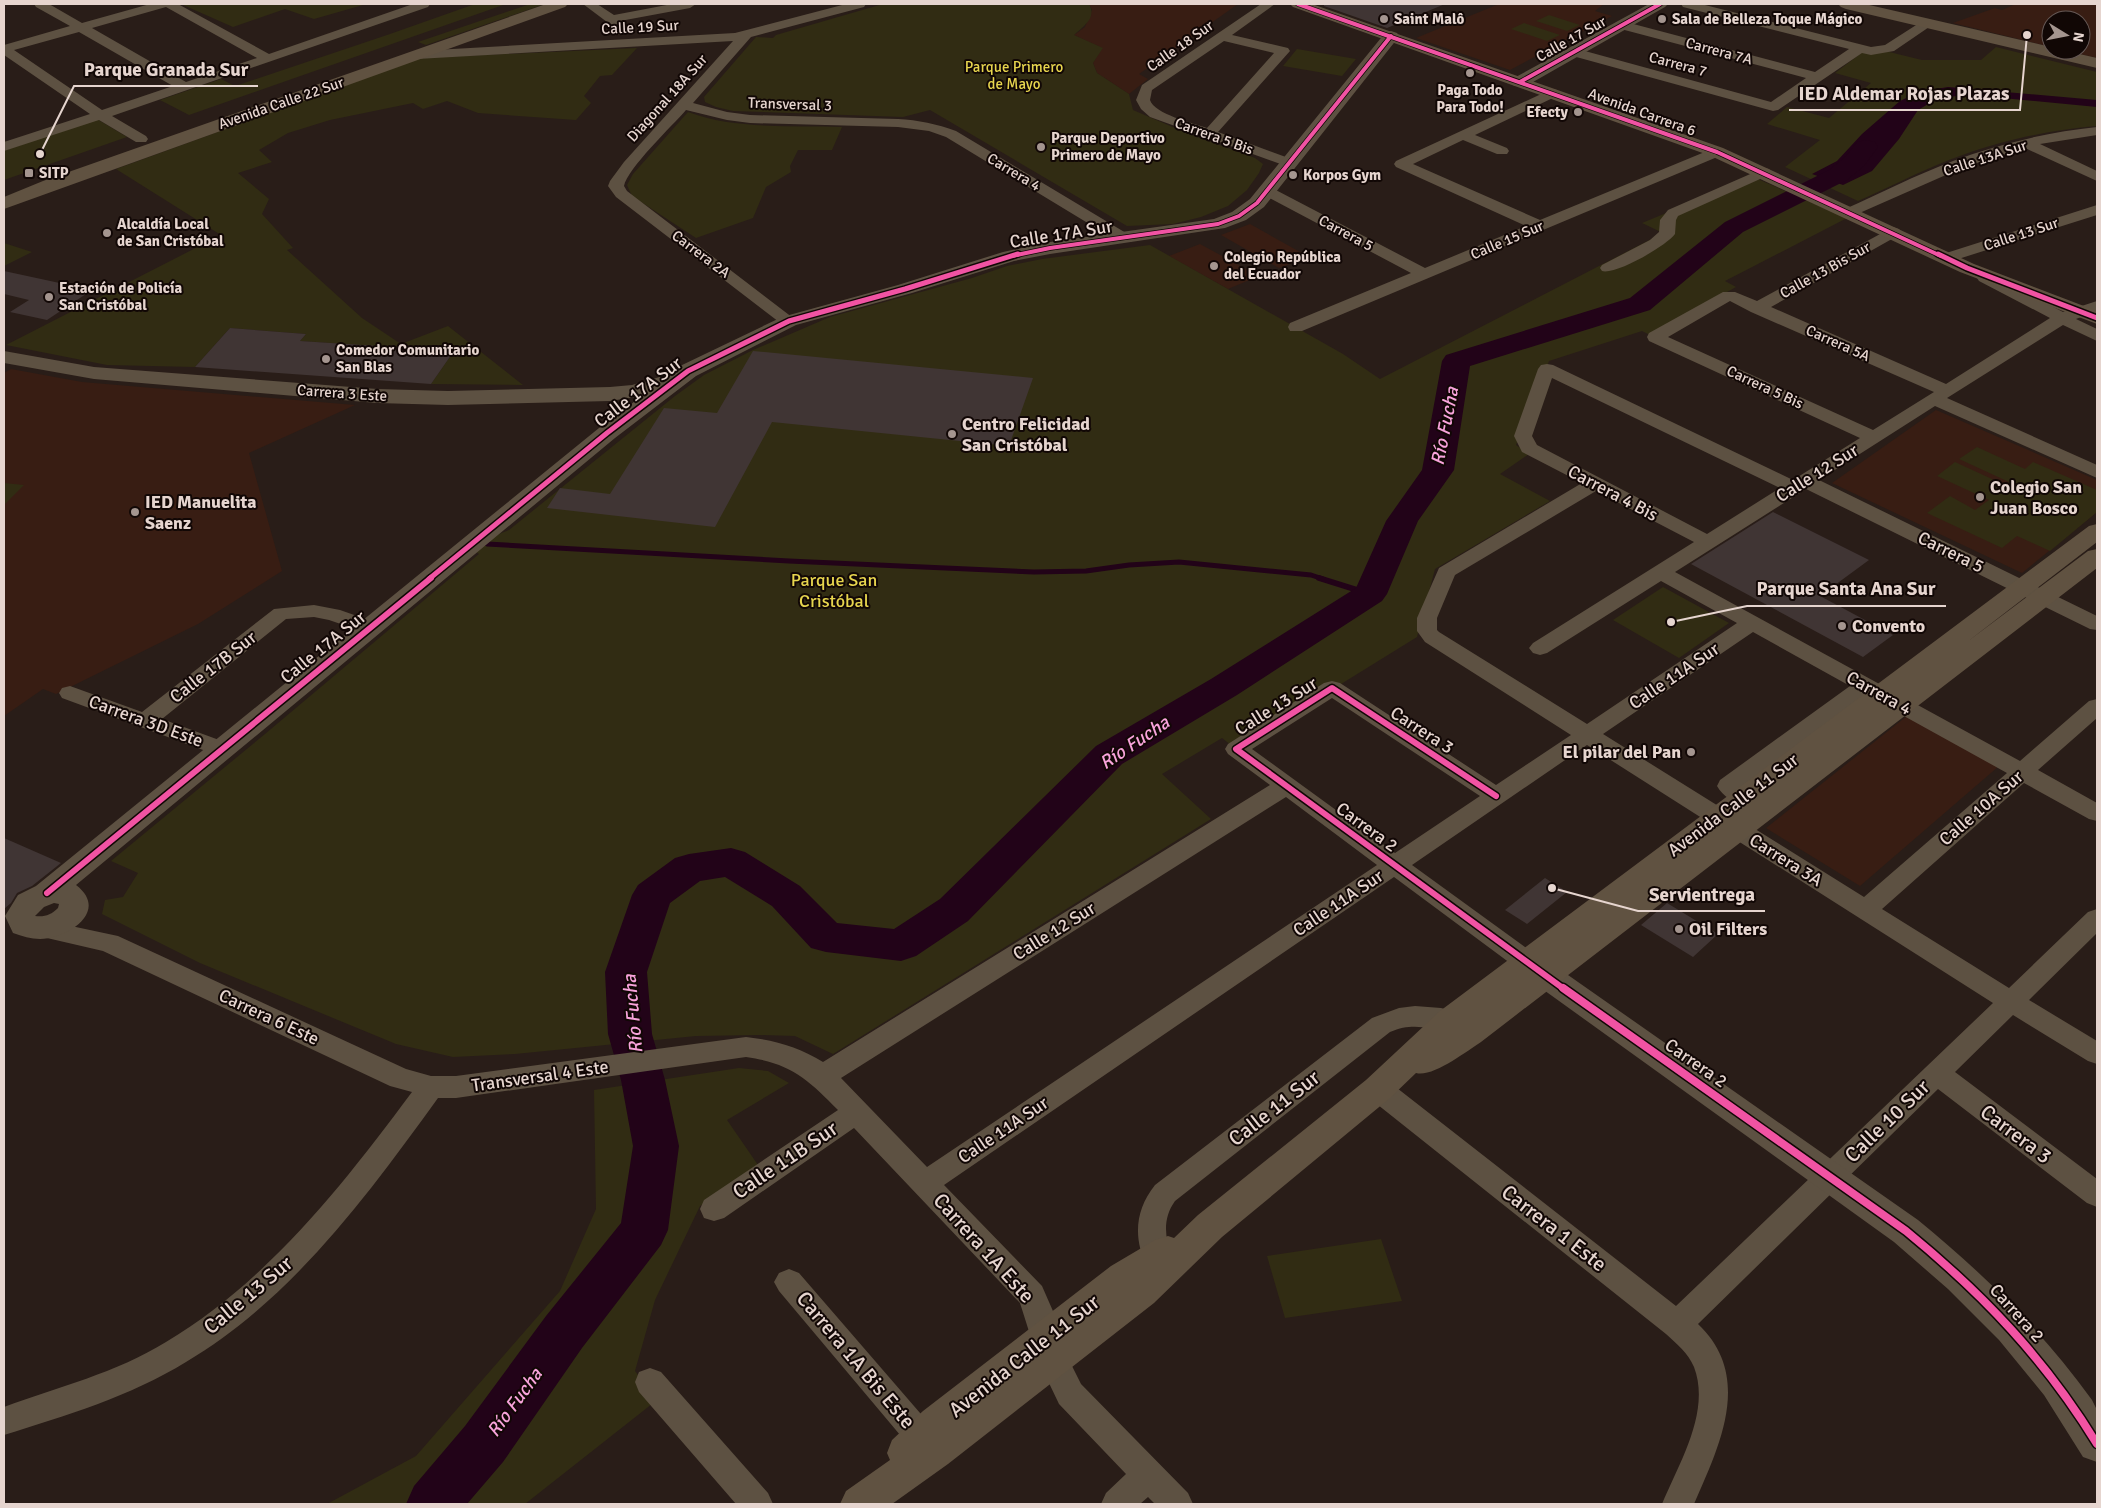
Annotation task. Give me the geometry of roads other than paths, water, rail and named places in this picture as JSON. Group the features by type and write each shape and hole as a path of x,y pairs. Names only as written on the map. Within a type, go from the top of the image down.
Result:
{"main road":[{"name":"Avenida Calle 22 Sur","path":"4,188 524,4"},
{"name":"Avenida Calle 22 Sur","path":"4,203 49,185 560,4"},
{"name":"Avenida Carrera 6","path":"1298,4 1717,152 1819,197 1967,268 2084,313"},
{"path":"1846,4 2097,63"},
{"name":"Avenida Calle 11 Sur","path":"2033,592 2097,531"},
{"name":"Avenida Calle 11 Sur","path":"1727,823 1744,797 1882,695 2033,592 2097,556"},
{"name":"Avenida Calle 11 Sur","path":"852,1504 937,1424 1050,1348 1141,1292 1210,1226 1378,1090 1450,1020 1537,968 1727,823 1882,695"},
{"name":"Avenida Calle 11 Sur","path":"1378,1090 1470,1033 1537,968"},
{"name":"Avenida Calle 11 Sur","path":"860,1504 934,1451 1050,1348 1124,1277 1210,1226"}],"street":[{"path":"40,4 185,87"},
{"path":"4,49 163,4"},
{"path":"169,4 268,59"},
{"path":"4,134 10,144 268,59 419,4"},
{"path":"589,4 612,19 620,31 620,45"},
{"path":"612,19 690,4"},
{"name":"Calle 19 Sur","path":"417,55 709,40 746,35 860,4"},
{"name":"Calle 18 Sur","path":"1143,103 1142,94 1147,88 1269,4"},
{"name":"Calle 17 Sur","path":"1520,82 1660,4"},
{"path":"1687,4 1871,51 1889,48 1929,23"},
{"path":"797,8 813,17"},
{"name":"Carrera 7A","path":"1622,25 1817,77"},
{"name":"Diagonal 18A Sur","path":"616,186 617,181 629,165 746,35"},
{"path":"1209,134 1283,51 1222,36"},
{"name":"Calle 17A Sur","path":"63,900 91,856 623,421 680,377 704,362 789,321 905,289 1010,256 1050,248 1125,239 1229,220 1252,208 1267,191 1391,36"},
{"path":"4,49 101,115 141,139"},
{"path":"1817,77 1858,49"},
{"name":"Carrera 7","path":"1574,52 1773,107 1817,77"},
{"path":"1540,226 1401,164 1552,93"},
{"name":"Carrera 5 Bis","path":"1143,103 1154,114 1289,162"},
{"name":"Transversal 3","path":"683,104 715,115 741,119 897,123"},
{"name":"Carrera 4","path":"897,123 935,128 951,134 1125,239"},
{"name":"Calle 13A Sur","path":"1850,212 1958,164 2028,144 2097,132"},
{"path":"1463,135 1508,148 1485,159"},
{"path":"2028,144 2097,177"},
{"name":"Calle 15 Sur","path":"1296,327 1717,152"},
{"path":"1608,268 1656,243 1668,234 1668,220 1673,213 1764,172"},
{"name":"Carrera 2A","path":"616,186 621,194 789,321"},
{"name":"Carrera 5","path":"1267,191 1425,274"},
{"name":"Calle 13 Sur","path":"1946,258 2097,210"},
{"name":"Calle 13 Bis Sur","path":"1758,308 1893,232"},
{"name":"Carrera 5A","path":"1656,337 1729,295 2097,472"},
{"path":"2084,313 2097,336"},
{"name":"Calle 12 Sur","path":"1540,648 1940,395 2084,313"},
{"name":"Carrera 5 Bis","path":"1656,337 1874,437"},
{"name":"Carrera 3 Este","path":"7,360 94,373 377,396 448,398 610,394 635,391 680,377"},
{"name":"Carrera 5","path":"1523,438 1547,369 2033,592 2097,624"},
{"path":"610,394 620,400 625,406 623,421"},
{"name":"Carrera 4 Bis","path":"1523,438 1529,448 1708,542"},
{"name":"Carrera 3A","path":"1596,483 1446,572 1427,618 1427,631 1432,637 2010,1002 2097,1054"},
{"name":"Carrera 4","path":"1660,572 2097,813"},
{"name":"Calle 17B Sur","path":"145,721 281,613 314,611 332,614 370,628"},
{"name":"Calle 11A Sur","path":"925,1184 1752,623"},
{"name":"Calle 13 Sur","path":"1236,750 1332,688"},
{"name":"Carrera 3","path":"1332,688 1496,796"},
{"name":"Carrera 3D Este","path":"70,693 222,749"},
{"name":"Calle 10A Sur","path":"1865,910 2097,706"},
{"name":"Carrera 2","path":"1236,750 1537,968 1906,1231 1984,1297 2048,1371 2071,1402 2097,1444"},
{"name":"Calle 12 Sur","path":"822,1076 1286,786"},
{"path":"20,926 61,922 63,900"},
{"name":"Carrera 6 Este","path":"63,900 109,942"},
{"name":"Calle 10 Sur","path":"1677,1325 2097,918"},
{"name":"Carrera 6 Este","path":"20,926 109,942 399,1078 431,1087"},
{"name":"Calle 11 Sur","path":"1156,1258 1150,1236 1153,1210 1165,1193 1381,1025 1402,1016 1414,1014 1450,1020"},
{"name":"Transversal 4 Este","path":"431,1087 483,1085 746,1047 768,1049 802,1062 822,1076"},
{"name":"Carrera 3","path":"1936,1073 2097,1195"},
{"name":"Carrera 1A Este","path":"822,1076 1032,1295 1050,1348 1070,1394 1177,1504"},
{"name":"Calle 13 Sur","path":"4,1421 129,1376 170,1355 209,1330 282,1270 321,1229 377,1160 431,1087"},
{"name":"Carrera 1 Este","path":"1378,1090 1677,1325 1697,1345 1713,1380 1714,1405 1708,1435 1682,1503"},
{"name":"Calle 11B Sur","path":"714,1209 856,1112"},
{"name":"Carrera 1A Bis Este","path":"789,1282 922,1438"},
{"path":"650,1382 757,1504"},
{"path":"1117,1504 1148,1475"}],"waterway":[{"name":"Río Fucha","path":"433,1504 484,1444 564,1332 644,1230 656,1146 643,1080 630,1034 626,972 652,895 689,868 731,862 786,896 826,937 901,945 954,910 1109,755 1224,687 1370,594 1402,521 1438,470 1456,361 1640,304 1734,227 1838,175 1855,161 1866,147"},
{"path":"487,544 789,561 1034,572 1086,571 1129,565 1179,562 1311,575 1323,579"},
{"path":"1319,578 1370,594"}],"place":[{"name":"Saint Malô","path":"1384,19"},
{"name":"Sala de Belleza Toque Mágico","path":"1662,19"},
{"name":"IED Aldemar Rojas Plazas","path":"2027,35"},
{"name":"Paga Todo Para Todo!","path":"1470,73"},
{"name":"Efecty","path":"1578,112"},
{"name":"Parque Deportivo Primero de Mayo","path":"1041,147"},
{"name":"Parque Granada Sur","path":"40,154"},
{"name":"SITP","path":"29,173"},
{"name":"Korpos Gym","path":"1293,175"},
{"name":"Alcaldía Local de San Cristóbal","path":"107,233"},
{"name":"Colegio República del Ecuador","path":"1214,266"},
{"name":"Estación de Policía San Cristóbal","path":"49,297"},
{"name":"Comedor Comunitario San Blas","path":"326,359"},
{"name":"Centro Felicidad San Cristóbal","path":"952,434"},
{"name":"Colegio San Juan Bosco","path":"1980,497"},
{"name":"IED Manuelita Saenz","path":"135,512"},
{"name":"Parque Santa Ana Sur","path":"1671,622"},
{"name":"Convento","path":"1842,626"},
{"name":"El pilar del Pan","path":"1691,752"},
{"name":"Servientrega","path":"1552,888"},
{"name":"Oil Filters","path":"1679,929"}],"park label":[{"name":"Parque Primero de Mayo","path":"1014,76"},
{"name":"Parque San Cristóbal","path":"834,590"}]}
